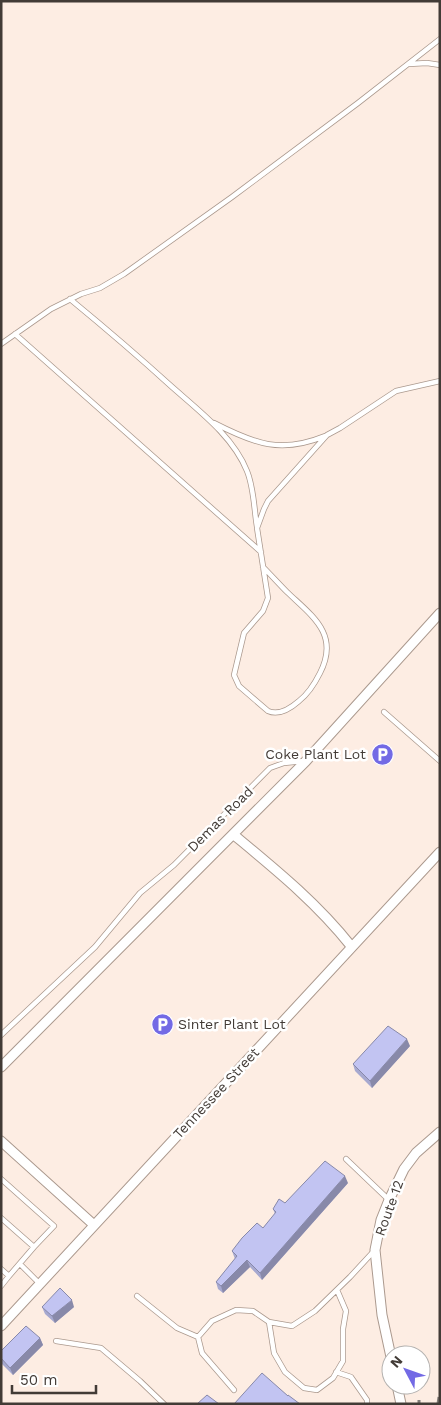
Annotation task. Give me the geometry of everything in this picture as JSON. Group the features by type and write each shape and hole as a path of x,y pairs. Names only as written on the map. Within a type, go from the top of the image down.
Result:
{"street":[{"path":"1,1067 306,760 440,613"},
{"path":"234,834 299,890 328,918 351,946"},
{"name":"Tennessee Street","path":"1,1326 440,852"},
{"name":"Route 12","path":"388,1345 382,1315 375,1250 381,1220 404,1169 416,1153 440,1132"},
{"path":"1,1141 94,1225"}],"lane":[{"path":"1,344 70,299 100,288 124,274 232,197 440,40"},
{"path":"408,64 427,62 440,65"},
{"path":"70,299 210,421 237,453 248,472 251,484 257,528 261,552 263,567 268,598 267,604 244,633 234,675 239,686 268,711 278,713 290,708 302,699 317,678 325,660 326,645 321,626 315,617 263,567"},
{"path":"15,334 261,552"},
{"path":"210,421 244,437 280,446 300,445 340,428 396,391 440,381"},
{"path":"257,528 268,501 326,435"},
{"path":"384,712 440,761"},
{"name":"Demas Road","path":"1,1035 95,947 140,893 174,865 270,768 284,763 306,760"},
{"path":"346,1159 389,1200"},
{"path":"1,1179 54,1226 1,1286"},
{"path":"1,1218 34,1248"},
{"path":"198,1337 212,1321 236,1310 253,1311 269,1322 292,1326 315,1312 375,1250"},
{"path":"20,1264 40,1284"},
{"path":"1,1269 9,1276"},
{"path":"269,1322 274,1353 285,1372 304,1388 317,1390 333,1378 343,1361 343,1329 346,1311 337,1290"},
{"path":"137,1296 176,1328 198,1337"},
{"path":"198,1337 202,1353 234,1390"},
{"path":"56,1341 101,1348 140,1380 164,1404"},
{"path":"336,1372 351,1377 367,1400 367,1404"}],"shaded area":[{"path":"1,1 440,1 440,1404 1,1404"}],"building":[{"path":"388,1026 407,1039 370,1081 353,1064"},
{"path":"325,1161 345,1176 260,1273 247,1260 221,1286 216,1282 237,1256 232,1251 242,1238 257,1223 263,1228 276,1212 273,1209 279,1199 285,1203"},
{"path":"60,1288 72,1300 52,1316 42,1307"},
{"path":"26,1326 40,1338 10,1368 1,1358 1,1351"},
{"path":"262,1373 288,1396 300,1404 234,1404"},
{"path":"207,1395 219,1404 197,1404"}],"railway":[{"path":"438,1404 439,1397"}],"place":[{"name":"Coke Plant Lot","path":"382,754"},
{"name":"Sinter Plant Lot","path":"162,1024"}]}
